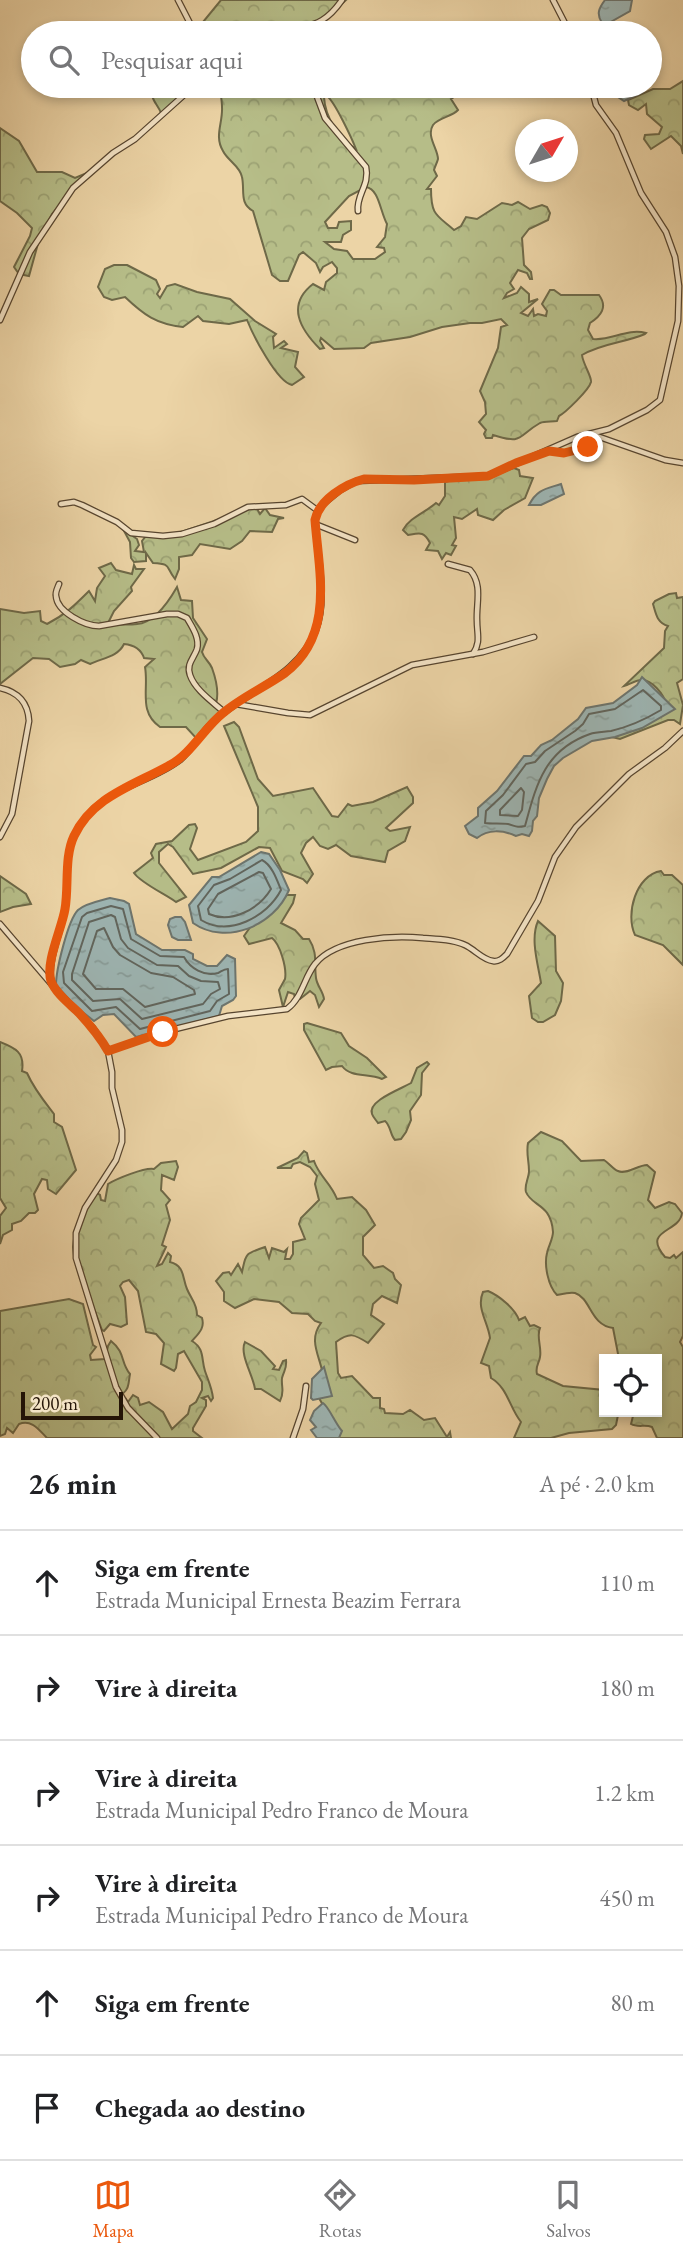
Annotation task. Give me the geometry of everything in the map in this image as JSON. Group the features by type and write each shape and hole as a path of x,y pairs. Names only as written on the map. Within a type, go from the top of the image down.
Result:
{"street":[{"path":"178,0 189,21"},
{"path":"322,21 342,0"},
{"path":"552,0 563,21"},
{"path":"0,320 30,252 73,188 113,153 135,139 181,98"},
{"path":"318,98 325,118 366,167 368,177 357,203 358,211"},
{"path":"51,981 50,967 67,899 70,847 76,832 94,808 112,794 180,760 200,735 224,712 290,669 312,640 321,608 315,524 318,510 331,497 356,481 488,476 578,437 609,429 647,410 660,400 678,321 679,297 675,257 668,237 641,193 616,133 594,98"},
{"path":"590,433 665,460 683,463"},
{"path":"549,451 564,453 588,447"},
{"path":"61,504 74,502 82,505 117,522 127,531 163,536 200,529 255,505 286,505 302,499 318,510"},
{"path":"315,524 355,540"},
{"path":"448,564 470,570 478,584 479,638 472,655"},
{"path":"59,584 57,601 72,615 90,626 167,614 178,614 187,618 198,641 189,665 190,676 205,695 224,712"},
{"path":"235,704 310,715 412,665 472,655 534,637"},
{"path":"0,688 15,693 23,700 28,709 29,720 12,814 0,836"},
{"path":"108,1051 163,1032 228,1016 287,1009 295,1004 316,962 336,950 363,941 396,936 433,938 462,943 491,961 502,959 538,901 555,857 576,827 629,774 683,731"},
{"path":"0,923 59,993 93,1028 108,1051 122,1142 116,1160 85,1209 76,1233 76,1258 116,1387 128,1408 157,1438"},
{"path":"293,1438 303,1409 306,1386"}],"green space":[{"path":"221,0 346,0 322,21 204,21"},
{"path":"683,81 683,154 681,146 671,136 651,149 644,139 645,135 659,134 662,127 647,114 646,104 638,110 629,105 628,100 662,98 662,89 670,89"},
{"path":"154,98 183,98 175,106 161,113"},
{"path":"221,98 324,98 334,127 356,149 339,113 328,98 452,98 458,110 436,122 431,129 438,159 434,170 437,176 427,189 431,189 432,205 439,218 454,230 461,226 466,217 477,219 502,203 512,205 518,202 530,209 542,205 547,207 550,213 548,220 529,229 522,238 524,265 531,272 532,279 527,273 518,270 510,283 514,289 504,298 517,293 521,287 529,294 529,302 538,299 521,313 528,316 533,309 534,316 546,316 547,311 542,304 550,290 561,295 599,295 603,303 602,311 590,323 588,330 593,339 632,332 646,333 582,355 591,382 557,421 540,423 520,438 493,435 492,438 486,438 486,430 479,422 486,414 480,391 498,348 501,327 507,325 501,319 442,327 410,337 371,343 364,348 334,349 321,338 324,348 320,349 302,325 298,309 305,292 313,284 324,290 326,282 337,273 337,268 332,262 320,272 316,263 303,252 299,255 288,281 280,281 272,275 253,211 244,200 241,173 220,145","holes":["366,187 377,196 387,224 385,237 377,247 384,248 385,252 375,259 353,259 347,251 334,249 325,242 341,242 343,235 351,230 351,221 339,222 337,228 328,228 325,222 349,196"]},
{"path":"0,128 19,141 37,172 62,172 75,178 87,173 52,214 39,240 29,276 19,274 14,267 32,228 0,201"},
{"path":"114,265 127,265 156,280 160,298 167,286 175,284 230,299 255,321 276,334 273,337 274,348 284,341 287,344 281,348 298,352 295,367 304,377 292,385 279,376 247,320 229,324 203,321 198,316 183,327 174,326 151,318 125,297 112,300 104,297 98,287 105,269"},
{"path":"514,468 519,470 520,476 533,478 525,498 493,520 478,515 477,509 462,519 454,517 456,538 452,545 456,546 451,555 446,553 442,559 438,551 426,550 430,543 424,535 408,535 403,530 418,515 436,503 439,505 445,496 445,482 483,478"},
{"path":"256,507 260,514 265,508 270,515 284,518 278,519 272,532 250,531 230,549 200,544 192,555 179,557 179,569 175,579 167,566 153,563 146,553 146,561 134,562 131,558 130,542 123,529 137,539 139,545 135,551 144,552 142,541 146,536 169,536"},
{"path":"111,563 116,570 132,574 134,565 136,569 144,569 131,587 132,591 114,611 109,621 114,625 137,624 150,620 166,605 177,587 181,600 192,601 193,618 207,639 202,652 216,681 216,704 220,711 196,738 186,727 160,727 153,721 147,707 145,667 154,659 144,658 139,650 131,645 124,644 114,654 90,664 81,660 60,667 49,659 33,658 0,684 0,609 24,613 40,611 41,621 47,624 70,609 89,591 95,601 97,588 105,576 99,568"},
{"path":"676,593 677,598 683,597 683,679 677,683 683,705 680,724 668,720 620,739 599,734 666,704 660,692 645,680 624,686 664,648 668,626 659,620 653,604 669,594"},
{"path":"234,722 239,727 258,779 273,796 313,788 332,816 338,817 348,804 352,806 373,802 407,787 413,797 413,803 386,828 390,831 410,827 405,841 388,851 385,862 351,856 336,845 328,849 320,846 313,837 301,853 313,874 307,883 282,871 270,848 259,847 221,868 193,874 168,844 159,852 159,863 186,897 176,902 147,884 134,873 153,858 151,853 156,844 172,841 189,825 195,824 197,828 190,849 198,860 246,842 258,831 258,807 224,726"},
{"path":"661,871 664,875 672,875 683,885 683,965 663,945 635,935 632,926 632,907 639,887 652,874"},
{"path":"0,876 26,894 31,904 0,912"},
{"path":"287,895 295,895 281,923 295,930 303,939 309,939 312,944 317,981 324,999 319,1007 315,995 310,991 300,999 288,992 283,1007 279,990 285,979 285,969 278,945 272,938 249,944 244,936 251,926"},
{"path":"538,921 555,936 556,971 563,983 561,1001 555,1015 543,1022 532,1018 529,996 541,983 535,944"},
{"path":"304,1024 341,1033 349,1046 367,1058 386,1077 382,1079 355,1074 342,1066 326,1070 304,1030"},
{"path":"0,1042 20,1055 22,1071 27,1073 54,1114 54,1122 62,1127 76,1170 56,1194 48,1189 47,1180 42,1179 34,1194 38,1210 12,1224 12,1230 3,1235 0,1244 0,1216 6,1208 0,1198"},
{"path":"427,1062 429,1064 422,1073 421,1095 410,1111 411,1120 401,1139 395,1140 387,1123 378,1123 372,1115 372,1109 380,1100 411,1083 417,1068"},
{"path":"541,1132 562,1141 581,1161 604,1160 621,1172 647,1165 655,1172 648,1200 655,1208 669,1202 675,1204 682,1213 680,1219 659,1236 657,1241 665,1257 674,1255 676,1258 683,1252 683,1336 680,1342 683,1347 683,1438 657,1438 652,1427 631,1424 633,1417 662,1417 662,1354 618,1354 613,1328 600,1322 580,1296 575,1293 557,1295 551,1286 546,1263 553,1235 552,1223 545,1211 526,1192 529,1171 528,1143"},
{"path":"304,1151 309,1162 314,1161 337,1199 352,1197 366,1210 375,1225 363,1237 363,1255 374,1268 383,1266 393,1273 401,1285 397,1303 382,1296 373,1304 371,1315 384,1324 368,1343 352,1335 336,1342 338,1373 341,1378 352,1376 373,1398 380,1398 380,1408 384,1409 385,1413 403,1414 410,1410 424,1420 435,1418 447,1437 450,1432 451,1438 317,1438 329,1416 319,1398 322,1373 315,1340 321,1323 308,1314 292,1313 279,1302 254,1299 235,1308 224,1301 224,1292 216,1281 223,1273 229,1272 231,1275 238,1264 242,1272 247,1255 265,1247 269,1258 272,1248 284,1252 287,1249 285,1259 290,1259 293,1242 305,1239 299,1224 301,1218 319,1200 315,1184 317,1176 310,1167 300,1162 293,1164 291,1168 277,1168 298,1158"},
{"path":"176,1161 178,1167 174,1180 162,1175 161,1190 170,1200 166,1205 170,1220 162,1245 166,1247 157,1266 162,1264 168,1253 171,1256 170,1262 181,1269 197,1315 202,1318 202,1328 192,1341 201,1351 213,1398 211,1401 208,1396 202,1398 206,1400 206,1406 193,1428 202,1438 47,1438 28,1423 19,1424 13,1433 7,1428 5,1434 0,1436 0,1311 69,1299 83,1304 93,1345 96,1347 90,1355 91,1360 105,1359 111,1341 119,1350 130,1374 127,1389 119,1396 123,1402 126,1399 128,1402 133,1395 138,1398 140,1405 149,1402 163,1412 172,1429 196,1402 202,1390 202,1382 184,1351 178,1354 174,1371 161,1364 164,1343 156,1334 146,1332 138,1291 129,1280 120,1286 125,1297 127,1324 121,1327 110,1324 102,1330 73,1247 75,1231 95,1192 105,1201 108,1184 138,1172 154,1169 161,1163"},
{"path":"488,1291 506,1303 519,1320 525,1317 530,1326 540,1328 537,1374 563,1386 599,1390 599,1417 618,1417 612,1429 569,1433 551,1438 514,1438 521,1422 505,1392 491,1378 489,1366 481,1363 490,1338 481,1304 483,1292"},
{"path":"245,1342 261,1351 275,1366 273,1369 279,1370 286,1360 280,1401 261,1389 255,1389 245,1358"}],"water":[{"path":"605,0 632,0 630,11 612,21 601,21 601,6"},
{"path":"561,484 564,494 541,505 529,505 539,493"},
{"path":"642,677 675,709 642,728 592,741 563,758 554,766 547,779 529,836 496,831 477,838 469,834 465,826 478,816 478,808 497,791 524,756 531,756 541,745 552,740 578,719 586,708 613,703 637,685"},
{"path":"261,852 269,854 289,890 272,914 248,929 234,932 206,930 193,923 189,905 212,877 219,877"},
{"path":"110,898 129,904 136,934 162,950 185,950 193,954 193,959 207,966 217,966 227,955 235,959 236,996 222,1006 219,1016 136,1037 114,1014 103,1015 94,1021 75,1006 56,985 67,934 78,910"},
{"path":"181,917 185,922 191,940 172,937 168,925 170,919"},
{"path":"324,1367 332,1396 313,1400 312,1379"},
{"path":"323,1403 342,1431 339,1438 317,1438 311,1430 316,1427 310,1420 314,1411"}],"route":[{"path":"163,1032 108,1051 93,1028 51,981 50,967 65,914 70,847 86,818 112,794 180,760 209,725 224,712 295,664 312,640 320,617 319,555 315,520 317,512 339,491 364,479 414,480 488,476 549,451 564,453 588,447"}]}
